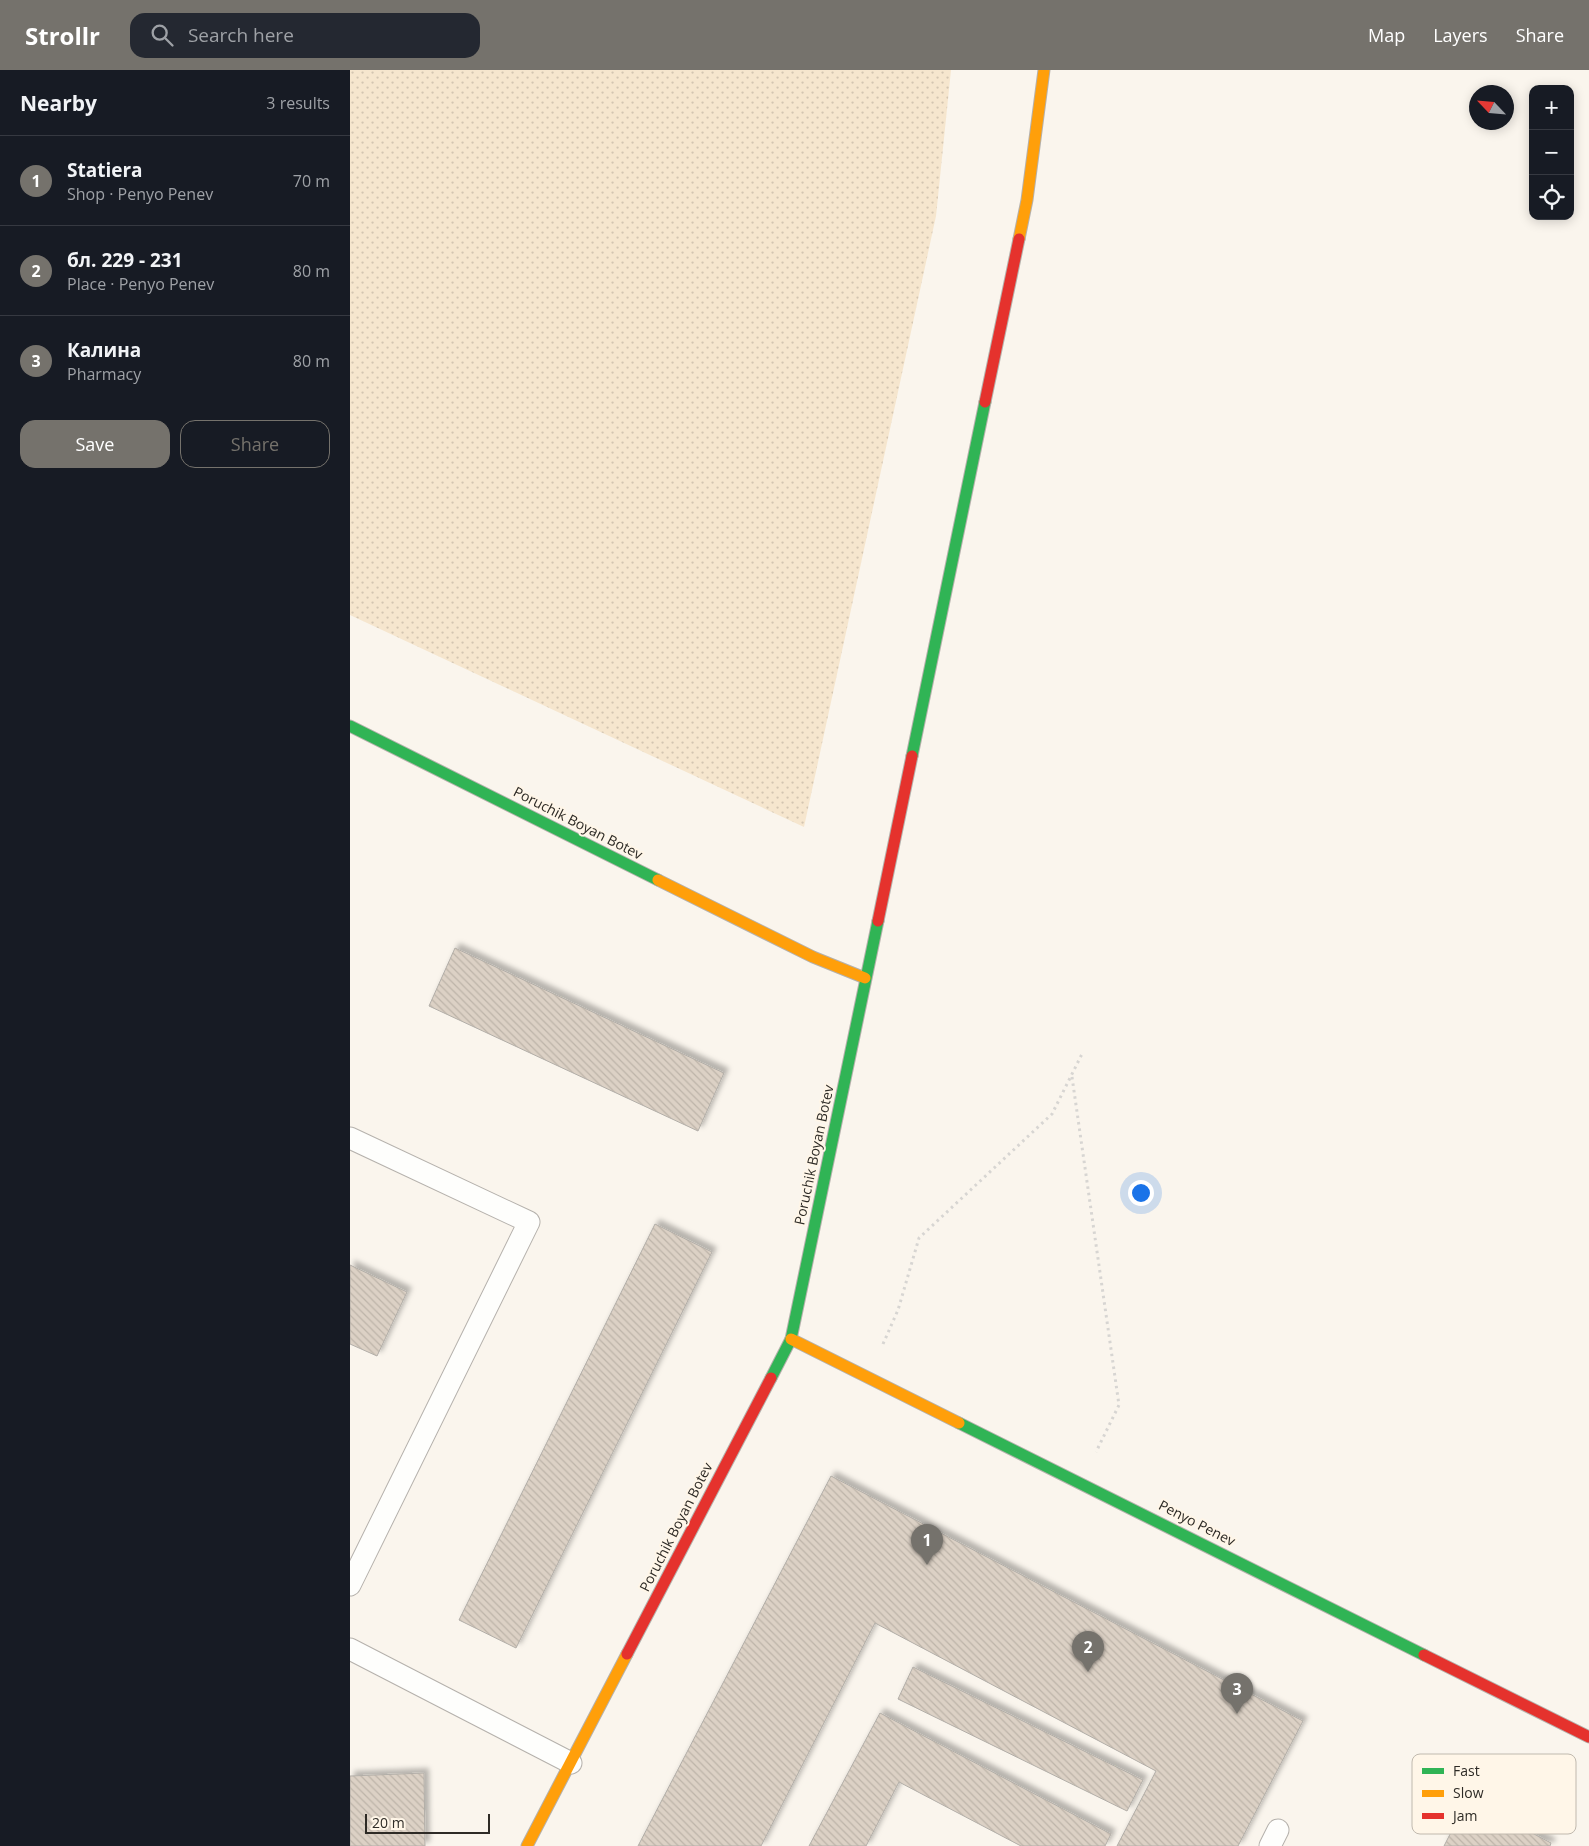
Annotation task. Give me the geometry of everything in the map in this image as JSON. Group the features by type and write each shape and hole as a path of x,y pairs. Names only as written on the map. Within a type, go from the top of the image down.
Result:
{"street":[{"path":"865,978 1027,200 1044,70"},
{"name":"Poruchik Boyan Botev","path":"350,726 813,957 865,978 791,1339 527,1846"},
{"name":"Penyo Penev","path":"791,1339 1082,1482 1589,1736"}],"lane":[{"path":"350,1138 529,1222 350,1585"},
{"path":"350,1649 571,1763"}],"path":[{"path":"868,1376 898,1310 919,1238 1052,1114 1083,1052"},
{"path":"1072,1076 1119,1406 1082,1482"}],"shaded area":[{"path":"350,70 951,70 936,216 804,827 350,615"}],"building":[{"path":"455,948 724,1073 698,1131 429,1006"},
{"path":"655,1224 712,1252 516,1648 459,1620"},
{"path":"350,1265 407,1292 377,1356 350,1344"},
{"path":"831,1476 1303,1721 1238,1846 1117,1846 1156,1771 875,1623 761,1846 638,1846"},
{"path":"913,1667 1143,1780 1127,1811 898,1699"},
{"path":"880,1713 1111,1834 1105,1846 1021,1846 899,1782 866,1846 809,1846"},
{"path":"424,1773 425,1846 350,1846 350,1776"},
{"path":"1450,1834 1534,1834 1551,1843 1550,1846 1444,1846"}],"traffic: fast":[{"path":"912,756 985,402"},
{"path":"350,726 658,880"},
{"path":"771,1378 791,1339 878,921"},
{"path":"959,1423 1424,1655"}],"traffic: slow":[{"path":"1019,239 1027,200 1044,70"},
{"path":"658,880 813,957 865,978"},
{"path":"791,1339 959,1423"},
{"path":"527,1846 627,1654"}],"traffic: jam":[{"path":"985,402 1019,239"},
{"path":"878,921 912,756"},
{"path":"627,1654 771,1378"},
{"path":"1424,1655 1589,1737"}],"place":[{"name":"Statiera","path":"927,1565"},
{"name":"бл. 229 - 231","path":"1088,1672"},
{"name":"Калина","path":"1237,1714"}]}
